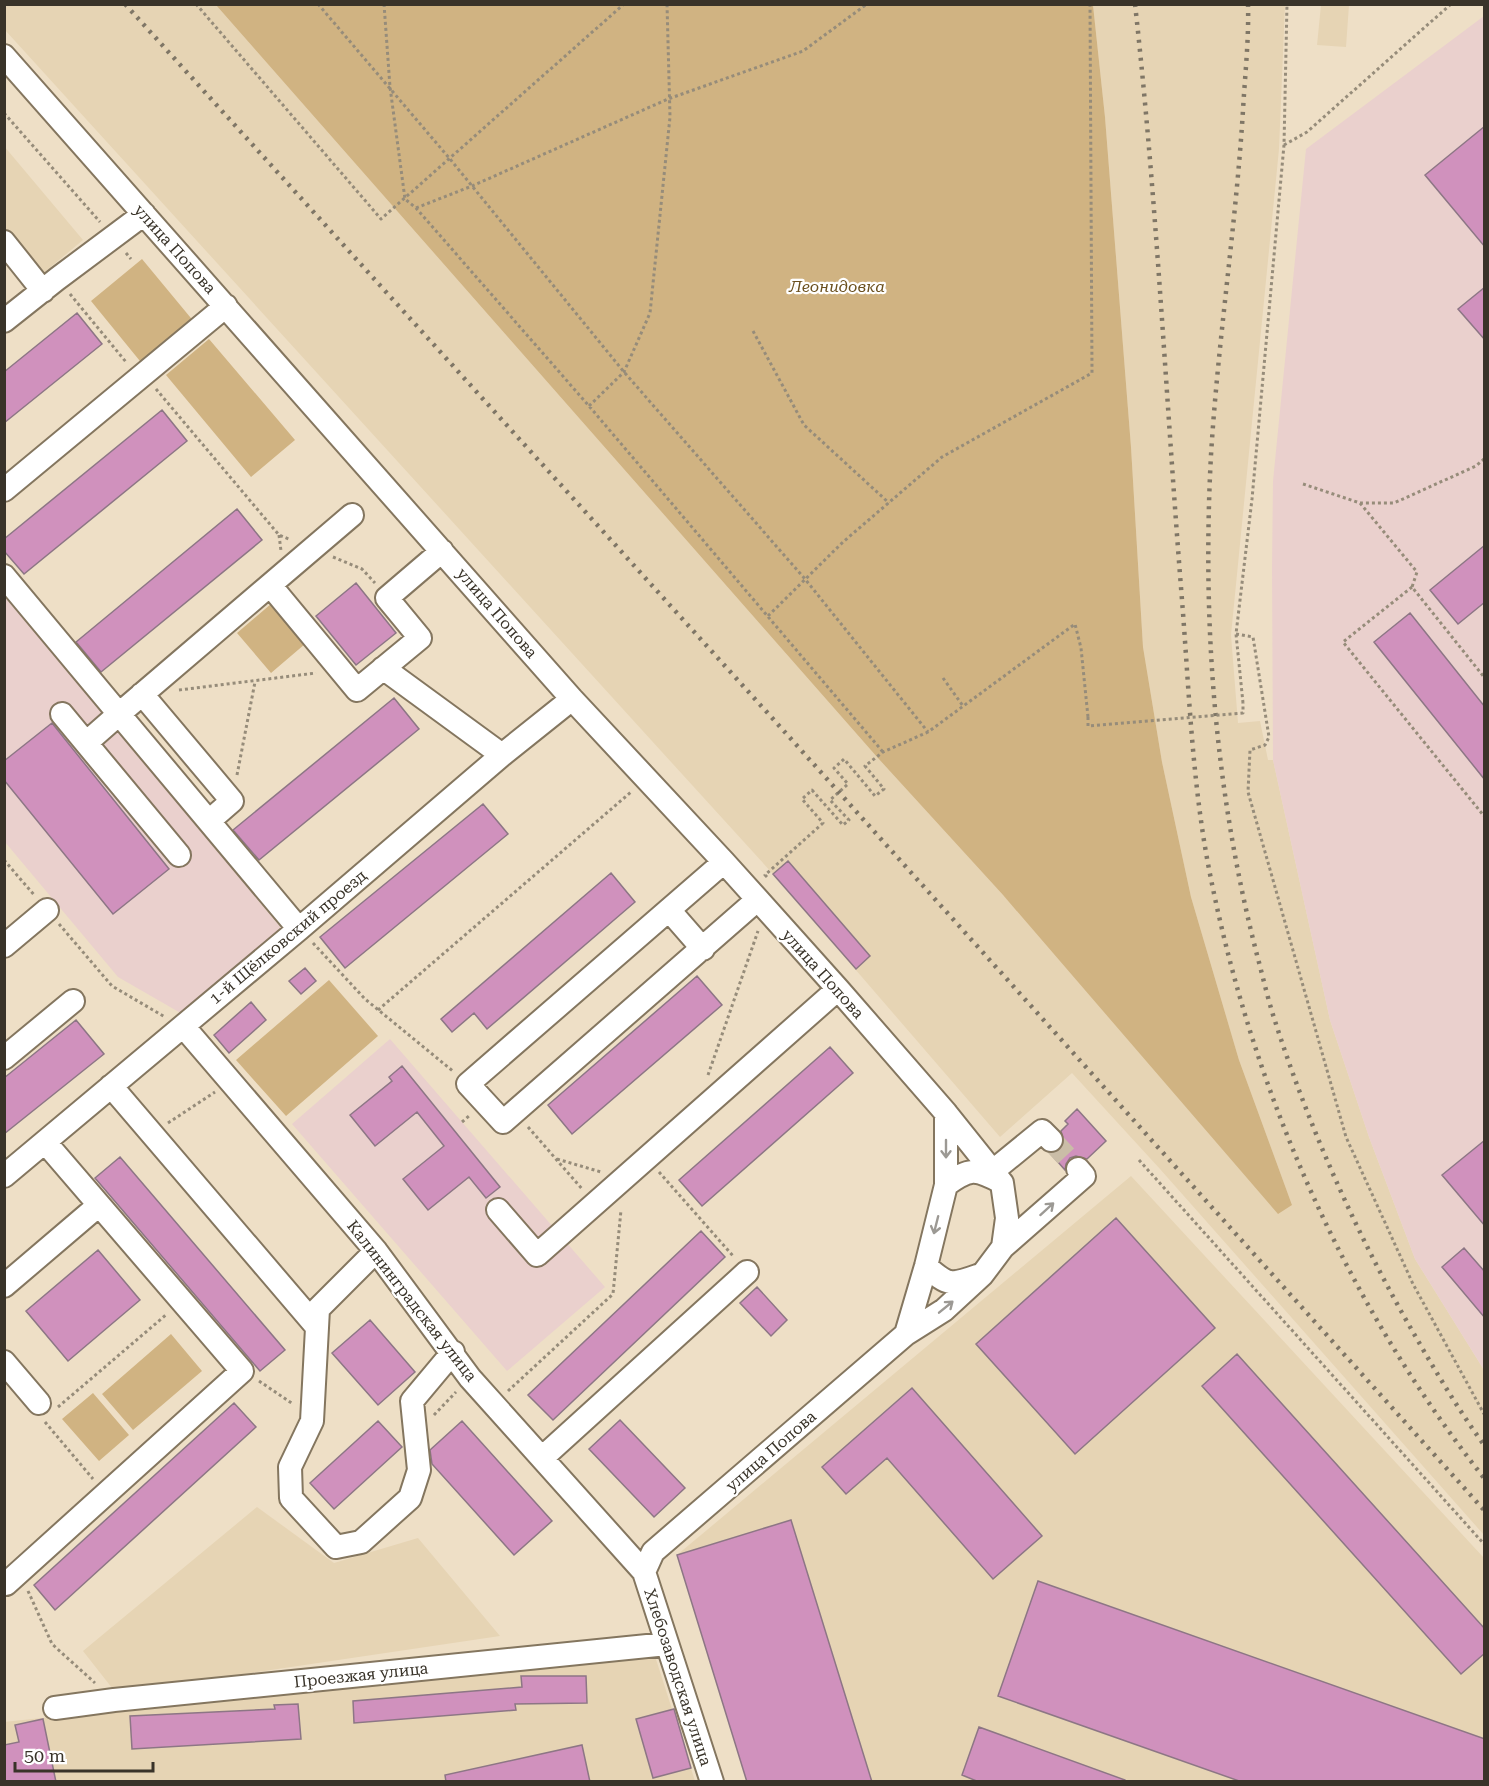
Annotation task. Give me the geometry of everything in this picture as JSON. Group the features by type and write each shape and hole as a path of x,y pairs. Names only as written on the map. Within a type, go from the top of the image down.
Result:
{"street":[{"name":"улица Попова","path":"4,56 572,699 724,862 838,989 946,1113 998,1177"},
{"path":"4,321 144,214"},
{"path":"4,242 43,291"},
{"path":"4,490 226,306"},
{"path":"86,743 352,515"},
{"path":"270,585 357,690 420,638 387,598 442,551"},
{"path":"4,576 299,929"},
{"path":"383,669 502,755"},
{"path":"142,694 232,801 209,821"},
{"name":"1-й Щёлковский проезд","path":"4,1176 299,929 502,755 572,699"},
{"path":"62,714 179,855"},
{"path":"724,862 468,1084 503,1122 758,900"},
{"path":"4,946 47,910"},
{"path":"669,910 703,949"},
{"path":"498,1210 537,1255 838,989"},
{"path":"4,1058 73,1000"},
{"name":"Калининградская улица","path":"183,1026 376,1251 453,1352 470,1378 644,1572"},
{"path":"111,1086 317,1327"},
{"path":"906,1334 946,1185 946,1113"},
{"path":"998,1177 1042,1131 1051,1140"},
{"path":"12,1578 242,1371 45,1142"},
{"path":"926,1266 939,1278 956,1283 982,1275 1003,1247 1084,1176 1078,1169"},
{"path":"946,1185 965,1172 980,1171 998,1177"},
{"path":"998,1177 1007,1218 1003,1247"},
{"path":"4,1286 99,1205"},
{"path":"376,1251 318,1309 312,1421 290,1467 291,1498 336,1546 361,1542 410,1498 419,1470 412,1401 453,1352"},
{"path":"542,1458 747,1272"},
{"name":"улица Попова","path":"644,1572 653,1552 906,1334 944,1310 982,1275"},
{"path":"4,1362 41,1412"},
{"name":"Хлебозаводская улица","path":"644,1572 712,1782"},
{"name":"Проезжая улица","path":"55,1708 667,1644"}],"path":[{"path":"196,4 381,219 624,4"},
{"path":"318,4 450,159 624,372 805,579 928,732"},
{"path":"384,4 390,87 405,199 416,208 589,406 883,752"},
{"path":"589,406 624,372 650,313 670,117 668,4"},
{"path":"416,208 472,186 668,99 802,51 867,4"},
{"path":"768,615 843,543 942,457 1092,373 1090,4"},
{"path":"765,874 823,823 802,799 812,790 843,825 849,820 830,800 848,784 834,768 844,759 875,796 884,789 865,766 883,752 928,732 1075,624 1082,648 1088,726 1244,713 1236,634 1252,499 1284,145 1287,4"},
{"path":"1284,145 1307,132 1451,4"},
{"path":"4,113 114,237"},
{"path":"70,294 279,535 363,569 387,598"},
{"path":"753,331 804,425 889,503"},
{"path":"1303,484 1360,503 1394,503 1476,466 1485,459"},
{"path":"1360,503 1417,572 1412,586 1343,642 1485,816"},
{"path":"1412,586 1485,677"},
{"path":"1236,634 1253,637 1269,737 1265,745 1251,750 1248,792 1346,1137 1413,1284 1485,1414"},
{"path":"176,690 341,670"},
{"path":"943,678 963,706"},
{"path":"232,801 255,681"},
{"path":"378,1010 632,792"},
{"path":"4,860 112,987 183,1026"},
{"path":"705,1083 760,926"},
{"path":"299,929 365,999 468,1084"},
{"path":"152,1134 231,1081"},
{"path":"515,1112 595,1203"},
{"path":"647,1158 747,1272"},
{"path":"494,1404 613,1294 623,1178 557,1159"},
{"path":"1139,1160 1485,1544"},
{"path":"105,1494 41,1412 182,1301"},
{"path":"242,1371 312,1416"},
{"path":"417,1433 470,1378"},
{"path":"12,1578 52,1644 114,1701"}],"shaded area":[{"path":"5,5 216,5 877,757 1292,1205 1239,1060 1191,897 1162,762 1143,647 1131,447 1105,117 1093,5 1285,5 1279,149 1231,635 1238,723 1260,721 1268,760 1273,760 1330,1020 1369,1137 1415,1259 1484,1370 1484,1535 1072,1073 1000,1137 773,874 5,30"},
{"path":"1321,5 1349,5 1346,47 1317,45"},
{"path":"1484,16 1484,1370 1415,1259 1369,1137 1330,1020 1273,760 1272,568 1273,481 1306,149"},
{"path":"4,146 83,240 41,275 5,231"},
{"path":"4,596 282,929 184,1015 118,977 5,842"},
{"path":"390,1039 605,1287 507,1371 292,1124"},
{"path":"1131,1176 1484,1558 1484,1781 747,1781 677,1555"},
{"path":"257,1507 334,1563 418,1538 500,1636 116,1693 83,1651"},
{"path":"654,1653 695,1781 5,1781 4,1722"}],"green space":[{"name":"Леонидовка","path":"216,5 1093,5 1105,117 1131,447 1143,647 1162,762 1191,897 1239,1060 1292,1205 1278,1214 1003,895 877,757"},
{"path":"142,259 195,323 144,366 91,301"},
{"path":"209,339 295,440 251,477 166,375"},
{"path":"271,604 305,644 271,673 237,633"},
{"path":"329,980 378,1036 286,1116 236,1060"},
{"path":"171,1334 202,1371 133,1430 102,1394"},
{"path":"93,1393 129,1435 99,1461 62,1419"}],"building":[{"path":"1485,126 1485,247 1425,175"},
{"path":"1485,287 1485,340 1458,309"},
{"path":"77,313 102,344 4,423 4,372"},
{"path":"162,410 187,441 24,574 4,551 4,539"},
{"path":"237,509 262,540 101,672 76,642"},
{"path":"1485,545 1485,602 1458,624 1430,590"},
{"path":"356,583 396,633 356,665 316,616"},
{"path":"1410,613 1485,707 1485,780 1374,642"},
{"path":"394,698 419,729 259,860 233,830"},
{"path":"52,723 169,869 113,914 4,780 4,761"},
{"path":"483,804 508,834 345,968 320,937"},
{"path":"788,861 870,956 856,969 773,874"},
{"path":"611,873 635,902 487,1029 474,1013 452,1032 441,1019"},
{"path":"305,968 316,981 301,994 289,981"},
{"path":"697,976 722,1005 572,1134 548,1105"},
{"path":"251,1002 266,1020 229,1053 214,1035"},
{"path":"76,1020 104,1054 4,1134 4,1078"},
{"path":"830,1047 853,1073 702,1206 679,1180"},
{"path":"402,1066 500,1187 486,1198 469,1177 428,1210 403,1179 444,1146 417,1112 375,1146 350,1115 392,1081 389,1077"},
{"path":"1077,1109 1106,1141 1087,1159 1076,1156 1070,1158 1065,1170 1050,1153 1061,1149 1064,1143 1061,1131 1068,1124 1065,1121"},
{"path":"1485,1140 1485,1226 1442,1175"},
{"path":"120,1157 285,1350 260,1371 95,1178"},
{"path":"1116,1218 1215,1328 1075,1454 976,1344"},
{"path":"701,1231 725,1257 553,1420 528,1395"},
{"path":"1464,1248 1485,1272 1485,1318 1442,1267"},
{"path":"98,1250 140,1300 68,1361 26,1311"},
{"path":"757,1287 787,1320 771,1336 740,1303"},
{"path":"370,1320 415,1372 378,1405 332,1353"},
{"path":"1237,1354 1485,1629 1485,1653 1461,1674 1202,1386"},
{"path":"912,1388 1042,1536 993,1579 887,1458 846,1494 822,1467"},
{"path":"234,1403 256,1427 55,1610 34,1585"},
{"path":"620,1420 685,1488 654,1517 589,1449"},
{"path":"378,1421 402,1447 334,1509 310,1483"},
{"path":"462,1421 552,1521 514,1555 432,1464 430,1450"},
{"path":"791,1520 872,1782 747,1782 677,1555"},
{"path":"1038,1581 1485,1739 1485,1782 1242,1782 998,1696"},
{"path":"521,1676 586,1676 587,1703 515,1704 516,1710 354,1723 353,1701 522,1687"},
{"path":"298,1704 301,1739 132,1749 130,1716 275,1709 274,1705"},
{"path":"674,1709 691,1768 653,1778 636,1719"},
{"path":"43,1719 56,1782 4,1782 4,1745 19,1742 15,1725"},
{"path":"979,1727 1125,1780 1125,1782 979,1782 962,1775"},
{"path":"582,1745 590,1782 446,1782 445,1775"}],"tunnel":[{"path":"1051,1140 1078,1169"}],"railway":[{"path":"125,4 774,720 1484,1510"},
{"path":"1135,4 1155,227 1195,769 1203,836 1227,951 1251,1033 1278,1112 1310,1190 1347,1266 1388,1340 1434,1410 1484,1478"},
{"path":"1248,4 1240,153 1214,412 1209,518 1208,581 1215,707 1231,832 1243,894 1270,1005 1315,1132 1382,1276 1451,1396 1484,1445"}]}
